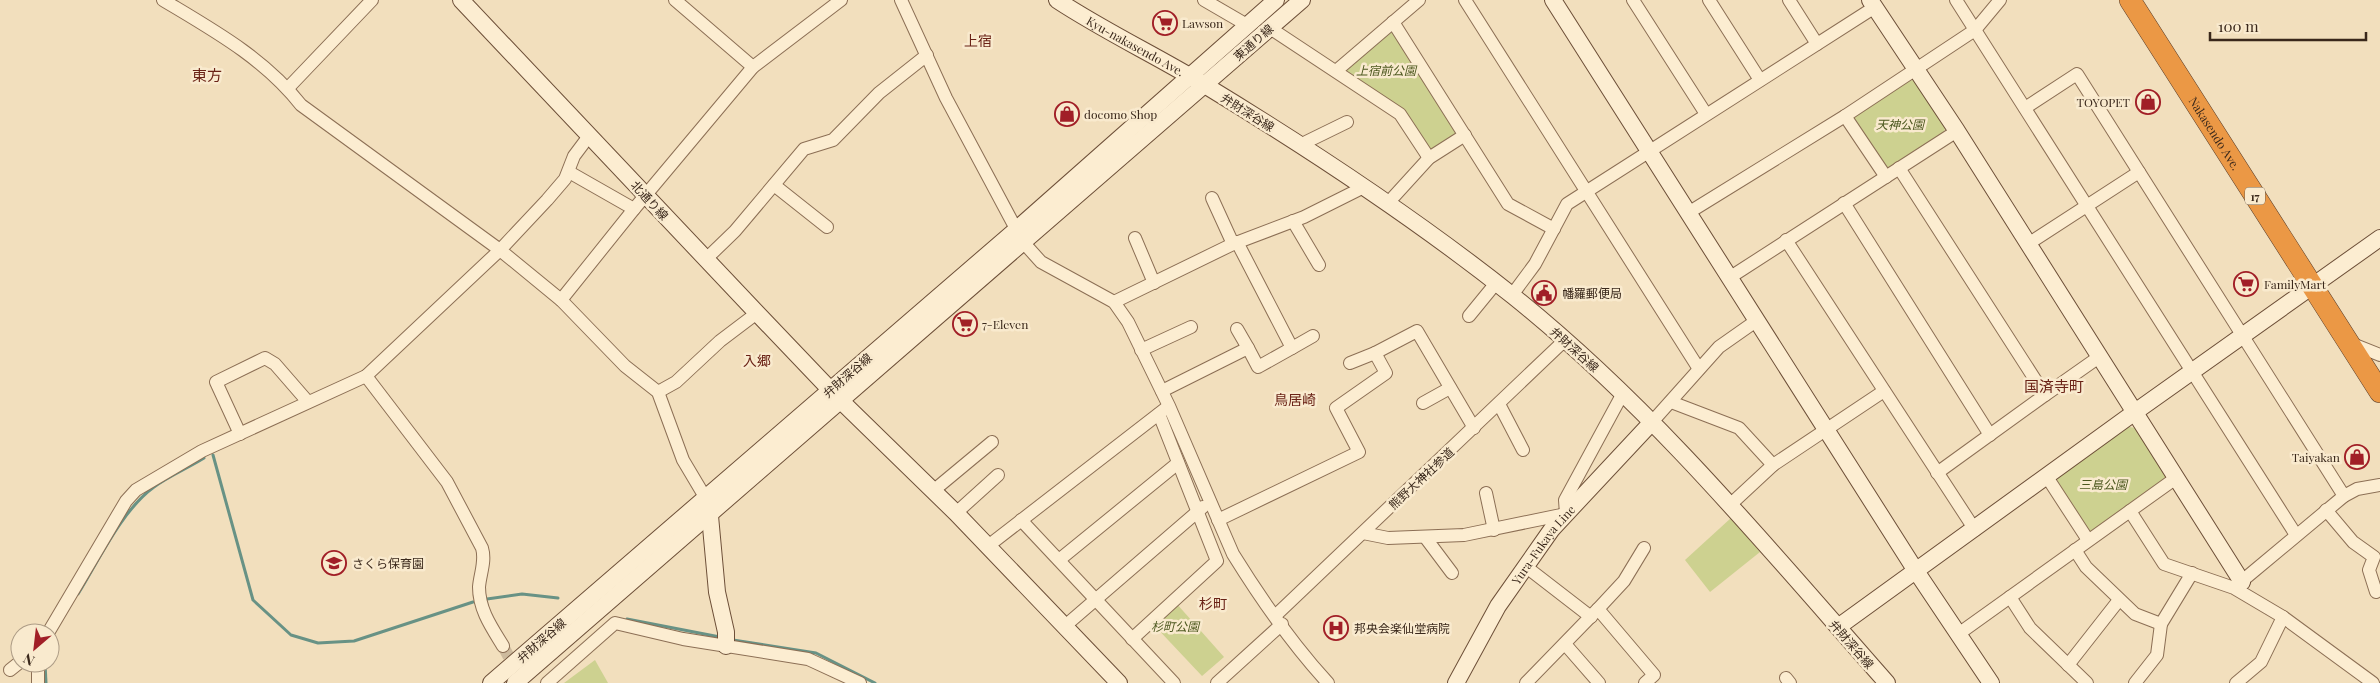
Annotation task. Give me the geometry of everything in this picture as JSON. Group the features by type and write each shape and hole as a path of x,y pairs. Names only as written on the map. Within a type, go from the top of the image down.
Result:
{"highway":[{"name":"Nakasendo Ave.","path":"2130,0 2380,392"}],"street":[{"path":"162,0 245,50 288,88 301,105 500,250 561,300 625,366 658,392 683,460 705,497 710,516 717,592 726,632 726,646"},
{"path":"288,88 372,0"},
{"name":"北通り線","path":"461,0 756,313 835,395 956,513 1119,683"},
{"path":"675,0 754,67"},
{"path":"561,300 634,209 754,67 841,0"},
{"path":"901,0 946,98 1020,236 1041,262 1114,302 1128,322 1169,406 1233,554 1325,682"},
{"name":"Kyu-nakasendo Ave.","path":"1057,0 1189,76"},
{"path":"1204,0 1247,25"},
{"name":"東通り線","path":"1189,76 1276,0"},
{"name":"東通り線","path":"1204,85 1302,0"},
{"path":"1336,71 1419,0"},
{"path":"1466,0 1699,369"},
{"path":"1553,0 1957,635 1991,683"},
{"path":"1633,0 1706,114"},
{"path":"1709,0 1760,80"},
{"path":"1789,0 1817,44"},
{"path":"1956,0 2296,535"},
{"path":"1688,213 1845,116 1975,30 2000,0"},
{"path":"1512,295 1535,264 1567,204 1586,190 1817,44 1873,4 1957,131 2135,412 2238,585"},
{"path":"1392,22 1508,204 1554,229"},
{"path":"1270,28 1400,114 1429,158"},
{"path":"706,259 735,231 804,149 833,140 879,92 927,55"},
{"path":"2025,108 2077,74 2344,496"},
{"name":"弁財深谷線","path":"1020,236 1189,76 1300,145 1388,203 1512,295 1566,340 1623,393 1731,504 1886,683"},
{"name":"弁財深谷線","path":"491,683 705,497 835,395 1020,236 1204,85"},
{"path":"1845,116 1886,177"},
{"path":"1300,145 1347,122"},
{"path":"1729,278 1957,131"},
{"path":"1388,203 1429,158 1465,135"},
{"path":"54,623 126,501 136,490 202,451 366,376 500,250 547,200 569,172 574,156 589,136"},
{"path":"1899,168 2045,396"},
{"path":"569,172 634,209"},
{"path":"2028,244 2139,172"},
{"path":"774,185 828,227"},
{"path":"1114,302 1235,243 1293,221 1364,187"},
{"path":"1212,198 1292,348"},
{"path":"1844,203 1990,435"},
{"path":"1293,221 1319,265"},
{"path":"1135,238 1154,283"},
{"path":"1838,627 2380,238"},
{"path":"1786,240 1974,530"},
{"path":"1469,316 1496,283"},
{"path":"658,392 676,382 720,341 756,313"},
{"path":"1652,422 1719,347 1756,321"},
{"path":"1141,350 1191,327"},
{"path":"1237,329 1258,367 1313,336"},
{"path":"1350,363 1375,353 1417,331 1474,428"},
{"name":"熊野大神社参道","path":"1217,683 1363,532 1566,340"},
{"path":"2350,343 2380,355"},
{"path":"1162,391 1248,348"},
{"path":"1218,520 1359,452 1336,408 1386,373 1375,353"},
{"path":"1937,473 2099,356"},
{"path":"240,434 216,382 265,358 275,364 308,402"},
{"path":"366,376 447,482 482,548 484,555 479,588 483,611 503,646"},
{"path":"1423,403 1450,388"},
{"path":"1731,504 1773,465 1884,391"},
{"path":"1363,532 1388,538 1464,535 1566,514 1565,500 1623,393"},
{"name":"弁財深谷線","path":"515,683 710,516 835,395"},
{"path":"1671,402 1739,428 1773,465"},
{"path":"1499,404 1523,450"},
{"path":"988,546 1169,406"},
{"path":"1132,638 1217,561 1159,414"},
{"name":"Yura-Fukaya Line","path":"1456,683 1498,606 1524,566 1566,514 1652,422"},
{"path":"933,491 992,442"},
{"path":"1059,560 1178,464"},
{"path":"956,513 998,475"},
{"path":"2047,477 2088,540"},
{"path":"1957,635 2176,478"},
{"path":"2238,585 2344,496 2356,489 2380,485"},
{"path":"1486,493 1494,530"},
{"path":"1065,626 1094,599 1209,502"},
{"path":"2326,510 2353,542 2374,557 2369,570 2376,592"},
{"path":"2130,511 2164,564 2238,585 2373,683"},
{"path":"1022,520 1174,683"},
{"path":"1425,537 1452,572"},
{"path":"1526,683 1624,582 1644,548"},
{"path":"2075,550 2086,567 2134,614 2161,624"},
{"path":"1524,566 1595,613 1654,675 1645,683"},
{"path":"2135,683 2157,655 2161,624 2192,572"},
{"path":"2010,597 2030,628 2086,683"},
{"path":"2068,665 2119,600"},
{"path":"2236,683 2261,662 2283,617"},
{"path":"547,683 615,624 683,639 808,658 860,683"},
{"path":"1565,644 1599,683"}],"green space":[{"name":"上宿前公園","path":"1389,32 1393,32 1456,131 1455,135 1431,151 1403,111 1345,70"},
{"name":"天神公園","path":"1910,80 1916,81 1945,128 1944,132 1887,169 1853,121 1854,116"},
{"name":"三島公園","path":"2129,427 2136,428 2166,474 2164,481 2091,532 2086,531 2056,485 2058,477"},
{"path":"1731,518 1760,552 1710,592 1685,560"},
{"name":"杉町公園","path":"1176,603 1224,657 1202,676 1153,624"},
{"path":"595,660 608,683 564,683"}],"waterway":[{"path":"213,455 253,600 291,635 318,643 354,641 473,602"},
{"path":"78,594 121,522 142,497 160,483 204,458"},
{"path":"487,599 522,594 558,598"},
{"path":"627,619 720,637"},
{"path":"733,640 816,653 875,683"},
{"path":"46,673 46,683"}],"tunnel":[{"path":"503,646 517,672"}],"place":[{"name":"Lawson","path":"1165,23"},
{"name":"TOYOPET","path":"2148,102"},
{"name":"docomo Shop","path":"1067,114"},
{"name":"FamilyMart","path":"2246,284"},
{"name":"幡羅郵便局","path":"1544,293"},
{"name":"7-Eleven","path":"965,324"},
{"name":"Taiyakan","path":"2357,457"},
{"name":"さくら保育園","path":"334,563"},
{"name":"邦央会楽仙堂病院","path":"1336,628"}],"district":[{"name":"上宿","path":"978,40"},
{"name":"東方","path":"207,75"},
{"name":"入郷","path":"757,360"},
{"name":"国済寺町","path":"2054,386"},
{"name":"鳥居崎","path":"1295,399"},
{"name":"杉町","path":"1213,603"}]}
